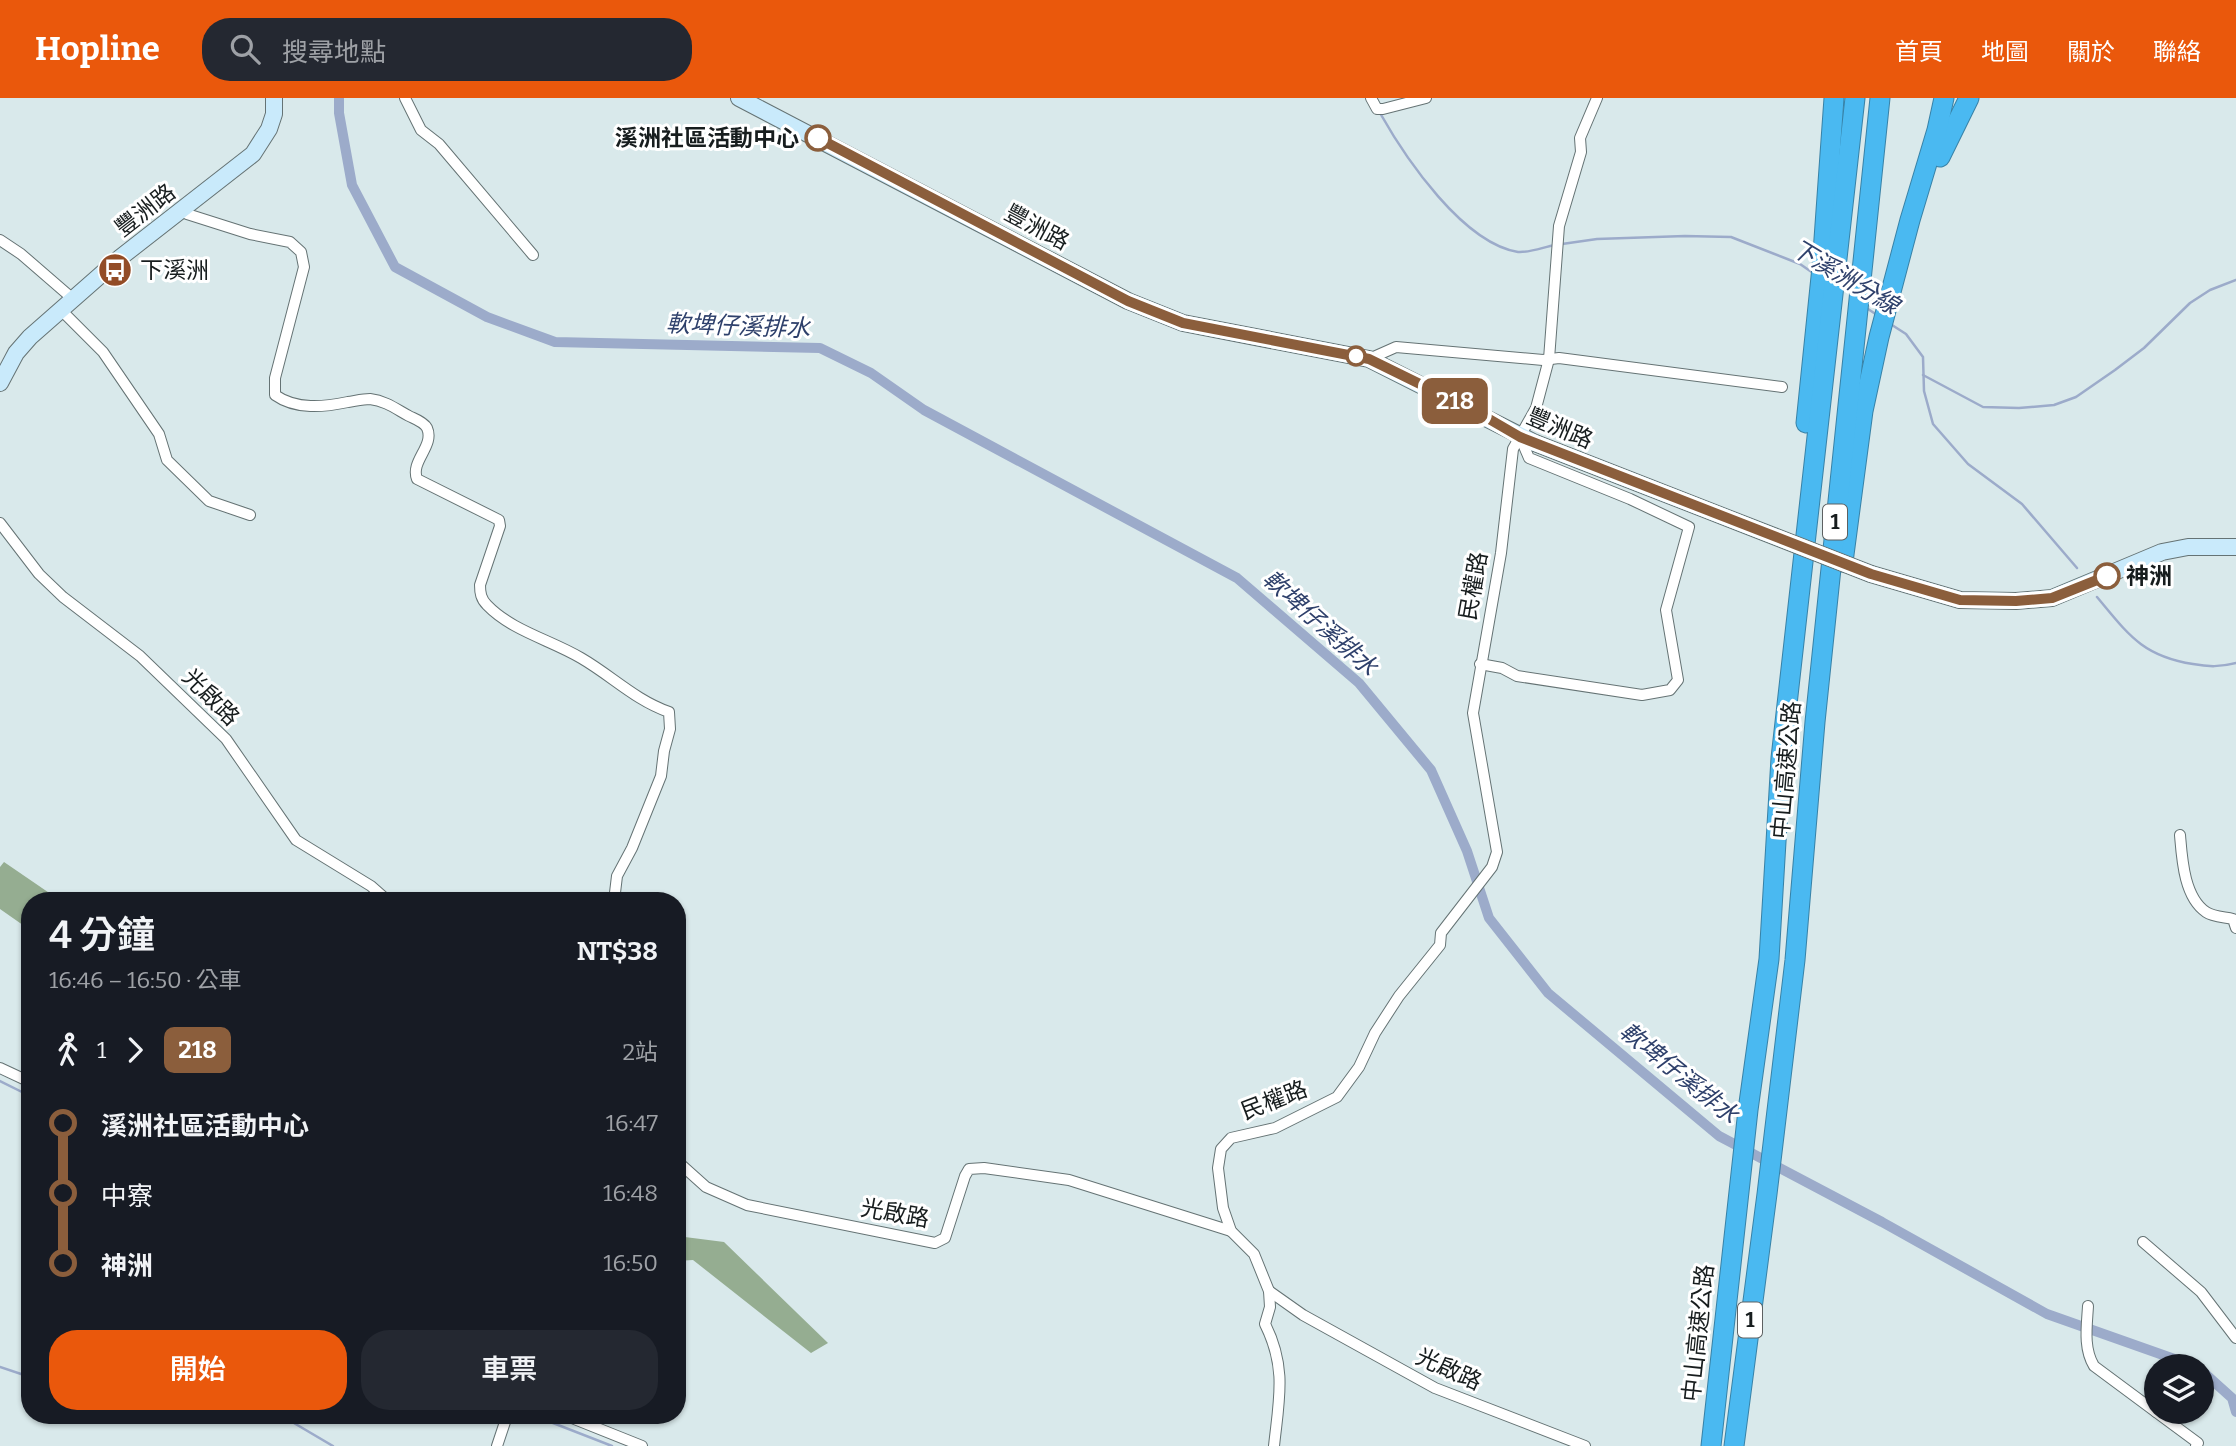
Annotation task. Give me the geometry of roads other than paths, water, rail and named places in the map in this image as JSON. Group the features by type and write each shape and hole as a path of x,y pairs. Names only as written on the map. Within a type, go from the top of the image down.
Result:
{"highway":[{"name":"中山高速公路","path":"1711,1446 1748,1110 1769,959 1781,758 1830,264 1855,98"},
{"name":"中山高速公路","path":"1734,1446 1768,1194 1795,960 1815,722 1855,322 1881,98"},
{"path":"1944,98 1946,128"},
{"path":"1815,722 1834,627 1863,411 1879,337 1894,279 1946,128 1969,98"},
{"path":"1830,264 1833,100"}],"street":[{"name":"豐洲路","path":"0,383 20,347 67,304 121,257 245,162 260,146 272,122 274,98"},
{"path":"405,98 421,130 439,144 533,255"},
{"name":"豐洲路","path":"740,98 1139,306 1183,323 1369,359 1477,412 1527,440 1871,574 1960,600 2016,601 2052,598 2162,552 2188,547 2236,547"},
{"path":"1371,98 1377,109 1426,98"},
{"name":"民權路","path":"1274,1446 1281,1380 1276,1345 1265,1324 1270,1307 1269,1291 1254,1254 1231,1231 1223,1208 1218,1168 1221,1149 1231,1138 1275,1128 1338,1097 1359,1067 1375,1033 1399,996 1440,945 1441,933 1466,897 1492,867 1497,852 1473,713 1501,553 1513,449 1527,440 1549,359 1559,226 1581,152 1580,138 1597,98"},
{"path":"183,209 187,214 250,234 290,242 303,256 304,267 297,301 290,314 275,378 275,395 288,402 311,406 373,400 392,405 425,425 428,432 427,442 415,467 417,480 498,518 500,523 480,585 484,603 524,630 583,659 645,703 669,712 670,729 663,751 661,776 632,848 617,876 615,892"},
{"path":"0,240 21,254 67,304 159,434 167,460 209,501 250,515"},
{"path":"1369,359 1396,347 1559,358 1782,387"},
{"path":"1480,664 1502,668 1517,676 1643,695 1670,690 1678,680 1666,610 1689,527 1630,499 1528,458 1527,440"},
{"name":"光啟路","path":"0,523 39,574 63,597 140,656 226,739 296,840 378,892"},
{"path":"2180,835 2182,859 2196,903 2208,914 2233,919 2236,928"},
{"path":"0,1068 21,1078"},
{"name":"光啟路","path":"686,1169 706,1186 747,1205 935,1243 945,1237 969,1169 984,1168 1069,1180 1231,1231"},
{"path":"2143,1242 2201,1292 2236,1338"},
{"name":"光啟路","path":"1269,1291 1303,1315 1435,1388 1585,1446"},
{"path":"2088,1306 2089,1359 2094,1366 2144,1403"},
{"path":"497,1446 505,1424"},
{"path":"587,1424 642,1446"},
{"path":"2172,1424 2198,1443 2196,1446"}],"waterway":[{"name":"軟埤仔溪排水","path":"339,98 339,113 352,185 395,267 487,317 555,342 820,348 871,373 924,410 1237,578 1359,683 1431,770 1467,851 1489,918 1548,993 1719,1136 1882,1222 2047,1314 2160,1354"},
{"name":"下溪洲分線","path":"1380,113 1421,175 1457,216 1477,233 1497,245 1518,252 1555,245"},
{"name":"下溪洲分線","path":"1562,244 1597,239 1731,237 1800,264 1813,273"},
{"path":"1923,375 1983,407 2054,405 2076,397 2115,370 2144,348 2190,303 2210,290 2236,280"},
{"name":"下溪洲分線","path":"1865,307 1877,315"},
{"name":"下溪洲分線","path":"1892,325 1906,334 1923,357 1924,391 1933,424 1968,464 2022,504 2077,568"},
{"name":"下溪洲分線","path":"2097,597 2128,632 2148,649 2176,660 2204,666 2236,663"},
{"path":"0,1081 21,1092"},
{"path":"0,1367 21,1374"},
{"name":"軟埤仔溪排水","path":"2214,1382 2232,1398 2236,1412"},
{"path":"296,1424 333,1446"},
{"path":"556,1424 612,1446"}],"place":[{"name":"溪洲社區活動中心","path":"818,138"},
{"name":"下溪洲","path":"115,270"},
{"name":"神洲","path":"2107,576"}]}
